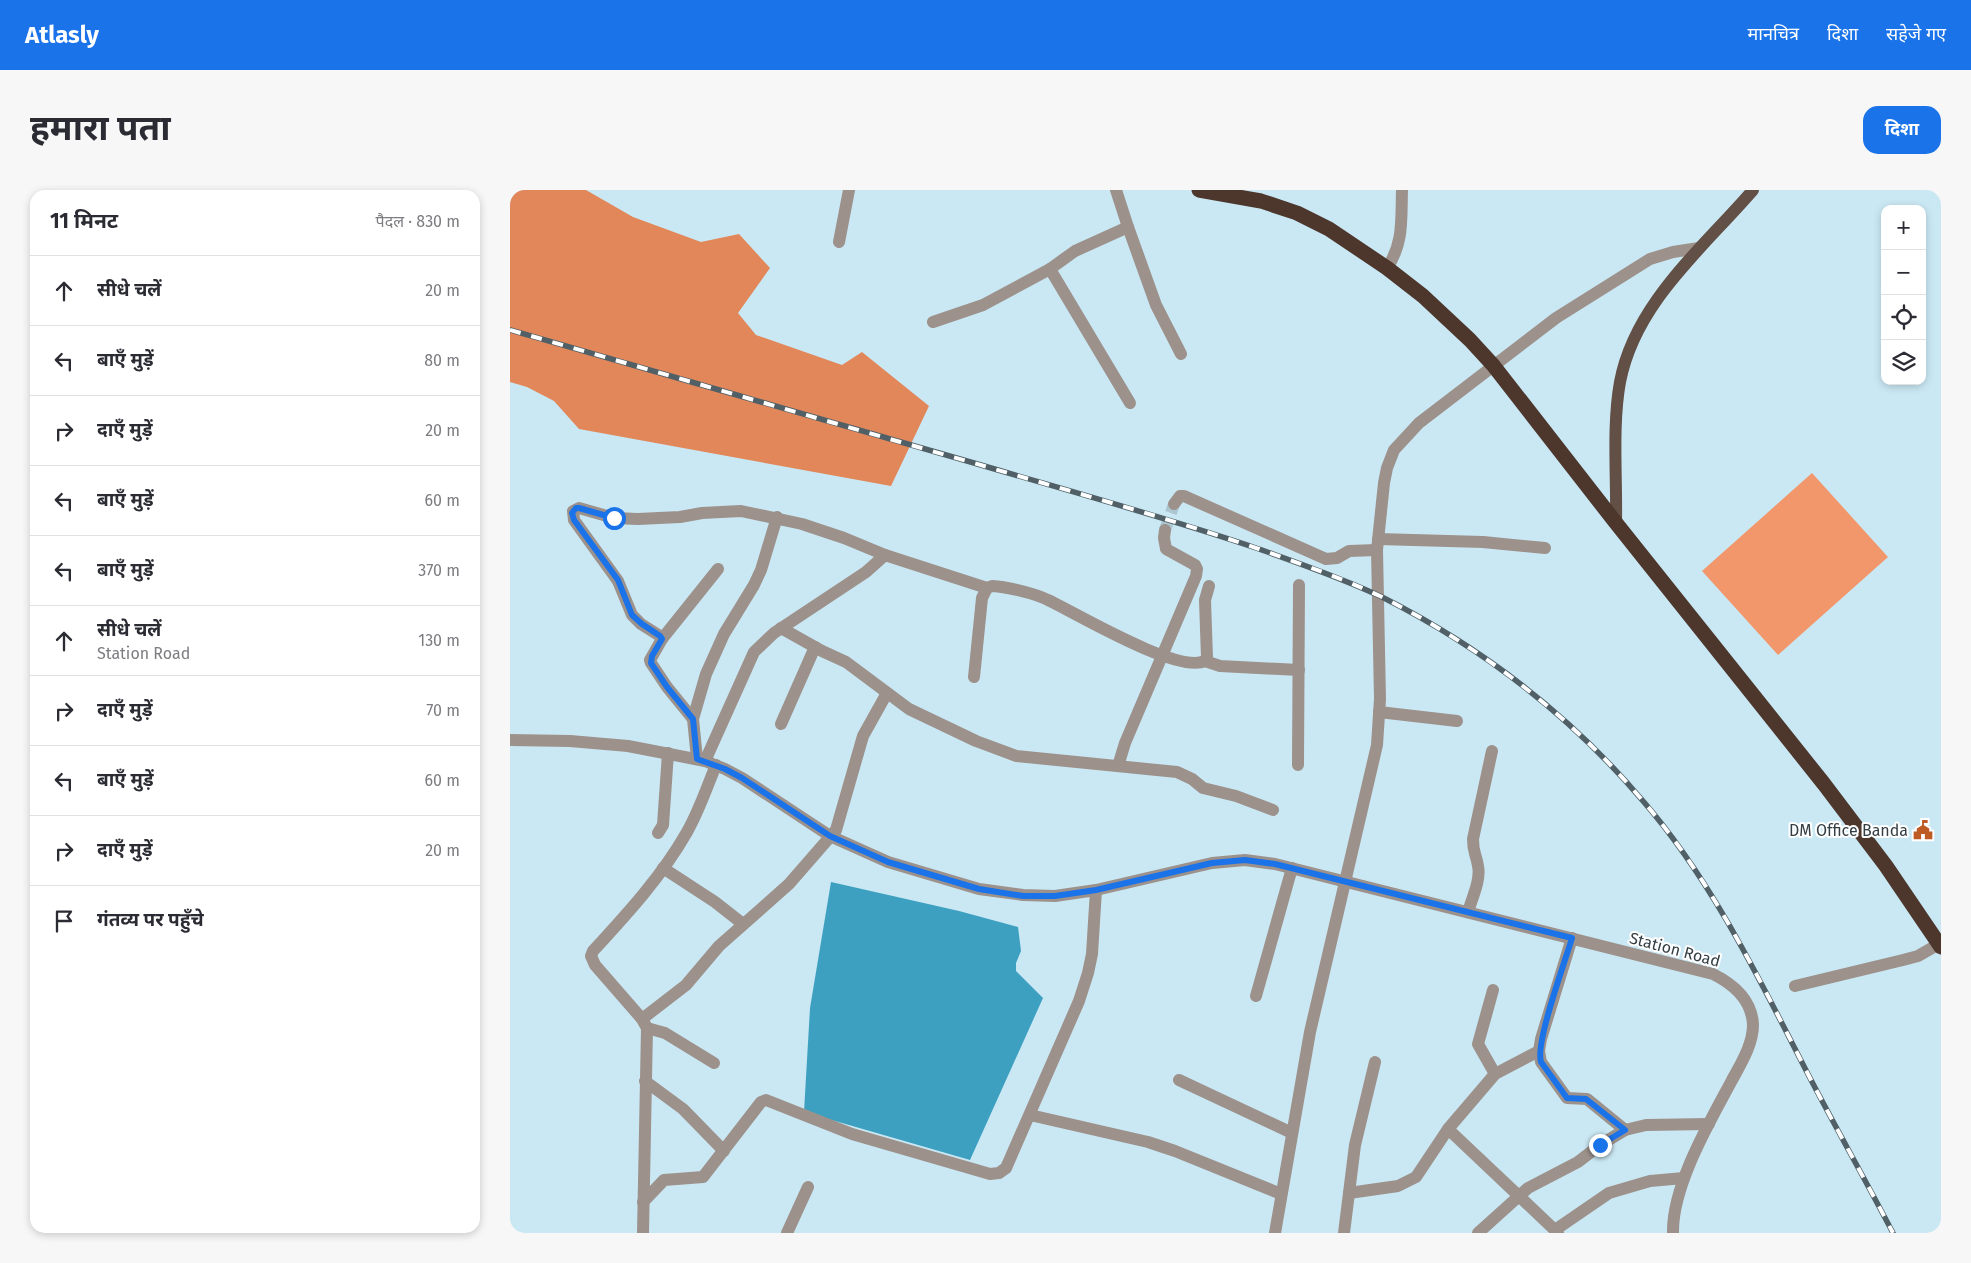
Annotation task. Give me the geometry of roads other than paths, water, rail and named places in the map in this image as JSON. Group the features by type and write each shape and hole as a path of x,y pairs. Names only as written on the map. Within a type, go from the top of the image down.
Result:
{"highway":[{"path":"1198,190 1262,201 1297,213 1330,229 1387,268 1441,312 1494,365 1616,523 1824,784 1886,866 1940,945"}],"main road":[{"path":"1616,523 1616,422 1620,383 1626,357 1636,334 1656,302 1699,248 1753,190"}],"street":[{"path":"839,242 849,190"},
{"path":"1116,190 1156,305 1181,354"},
{"path":"1387,268 1400,242 1402,190"},
{"path":"933,322 984,305 1050,269 1075,250 1128,227"},
{"path":"1275,1233 1310,1032 1377,745 1379,712 1378,545 1384,483 1394,450 1419,423 1556,318 1650,259 1673,252 1699,248"},
{"path":"1050,269 1130,403"},
{"path":"1174,504 1180,496 1184,496 1326,559 1337,558 1350,551 1378,545 1483,542 1545,548"},
{"path":"662,639 632,615 618,580 574,520 573,511 579,508 614,518 638,519 732,511 777,518 802,524 987,588 998,586 1042,598 1098,627 1163,656 1197,663 1205,661 1220,666 1299,670"},
{"path":"693,719 713,654 761,570 777,518"},
{"path":"1118,766 1125,743 1196,576 1197,569 1192,562 1166,549 1165,530"},
{"path":"714,1063 665,1032 644,1024 595,965 591,956 593,951 646,892 688,831 706,762 754,652 781,628 866,572 885,554"},
{"path":"706,762 693,719 667,687 651,663 652,656 662,639 718,569"},
{"path":"1298,765 1299,585"},
{"path":"1205,661 1207,651 1205,600 1209,586"},
{"path":"974,677 982,598 987,588"},
{"path":"781,628 851,665 887,693 934,722 1016,756 1186,775 1203,788 1236,796 1272,810"},
{"path":"781,724 815,647"},
{"path":"643,1233 646,1081 644,1024 686,985 706,960 743,924 780,893 836,830 863,736 887,693"},
{"path":"1379,712 1457,721"},
{"name":"Station Road","path":"510,740 628,746 706,762 742,778 830,836 888,862 979,889 1023,896 1055,896 1096,890 1212,863 1245,860 1292,868 1713,974 1727,981 1741,995 1750,1010 1753,1025 1751,1038 1746,1054 1709,1124 1684,1178 1675,1208 1673,1233"},
{"path":"1468,912 1478,881 1478,866 1473,851 1474,839 1492,752"},
{"path":"658,833 663,825 668,753"},
{"path":"662,868 716,902 743,924"},
{"path":"1256,996 1292,868"},
{"path":"643,1202 664,1180 703,1177 762,1102 766,1100 852,1134 990,1174 999,1173 1006,1168 1079,1000 1092,954 1096,890"},
{"path":"1572,938 1541,1039 1539,1051 1541,1062 1567,1098 1586,1099 1625,1130"},
{"path":"1795,986 1918,956 1940,945"},
{"path":"1493,990 1478,1044 1495,1074"},
{"path":"1349,1193 1398,1186 1416,1177 1448,1129 1495,1074 1539,1051"},
{"path":"1344,1233 1355,1145 1375,1062"},
{"path":"1179,1080 1292,1133"},
{"path":"646,1081 683,1110 724,1151"},
{"path":"1030,1115 1148,1142 1281,1194"},
{"path":"1478,1233 1528,1188 1578,1162 1600,1145 1625,1130 1646,1125 1709,1124"},
{"path":"1448,1129 1556,1232 1609,1193 1650,1181 1684,1178"},
{"path":"787,1233 808,1188"}],"water":[{"path":"831,882 959,911 1018,927 1021,951 1016,963 1016,971 1043,998 970,1160 804,1112 810,1008"}],"tunnel":[{"path":"1165,530 1174,504"}],"railway":[{"path":"510,330 1224,537 1337,577 1367,590 1454,638 1523,686 1586,740 1643,801 1669,833 1735,935 1893,1233"}],"place":[{"name":"DM Office Banda","path":"1923,830"}]}
